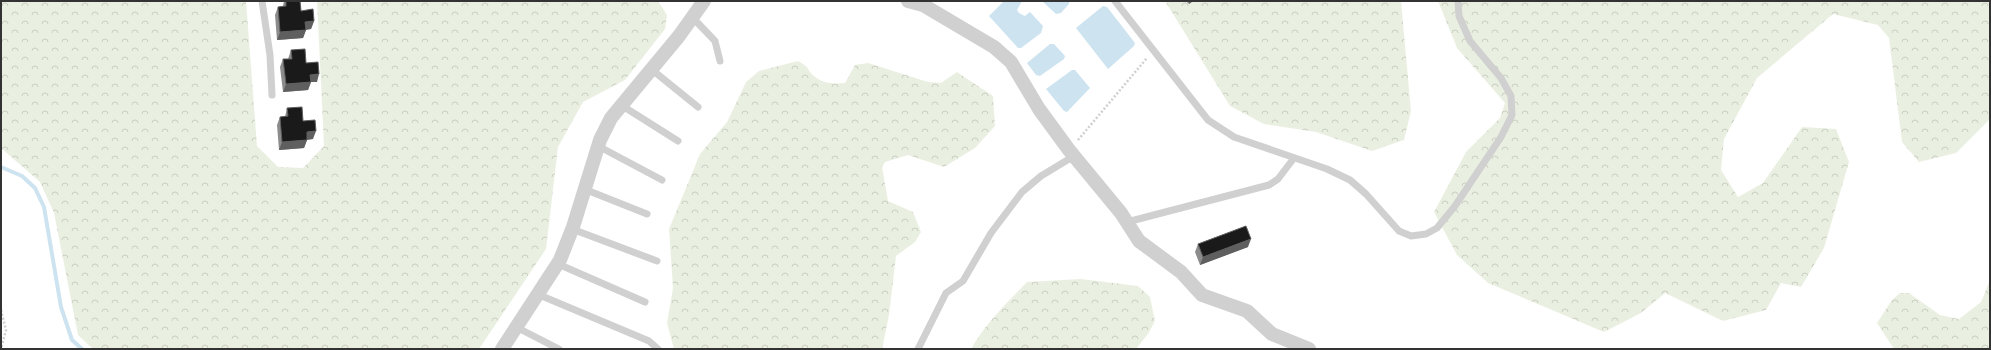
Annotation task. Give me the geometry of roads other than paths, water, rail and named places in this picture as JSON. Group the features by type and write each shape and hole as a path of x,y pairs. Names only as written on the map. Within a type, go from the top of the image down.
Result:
{"street":[{"path":"502,349 558,264 572,229 598,146 611,118 693,18 704,1"},
{"path":"908,1 923,5 994,47 1011,62 1039,109 1071,153 1127,222 1139,241 1181,272 1202,295 1247,311 1272,334 1309,349"}],"lane":[{"path":"262,1 270,55 272,95"},
{"path":"1115,1 1208,120 1234,137 1327,170 1350,180 1366,194 1399,231 1411,236 1426,234 1437,228 1455,206 1501,137 1512,115 1511,96 1501,78 1470,41 1459,16 1458,1"},
{"path":"693,18 714,41 720,60"},
{"path":"651,70 698,107"},
{"path":"621,105 678,141"},
{"path":"598,146 662,180"},
{"path":"918,349 946,293 963,281 991,233 1017,198 1041,176 1071,153"},
{"path":"1127,222 1269,185 1278,179 1294,158"},
{"path":"584,189 647,214"},
{"path":"572,229 657,261"},
{"path":"558,264 645,302"},
{"path":"537,294 649,341 658,349"},
{"path":"516,327 559,349"}],"water":[{"path":"1004,1 1022,1 1017,10 1019,13 1025,16 1030,12 1043,26 1041,33 1021,48 1018,48 989,16"},
{"path":"1042,1 1069,1 1069,4 1061,13 1056,14"},
{"path":"1103,6 1107,7 1135,43 1134,46 1108,69 1076,28"},
{"path":"1050,44 1054,44 1065,56 1064,59 1040,76 1036,75 1027,63"},
{"path":"1072,70 1075,70 1090,88 1067,112 1064,111 1046,89"}],"waterway":[{"path":"1,167 22,176 35,188 44,207 61,307 72,340 82,349"}]}
